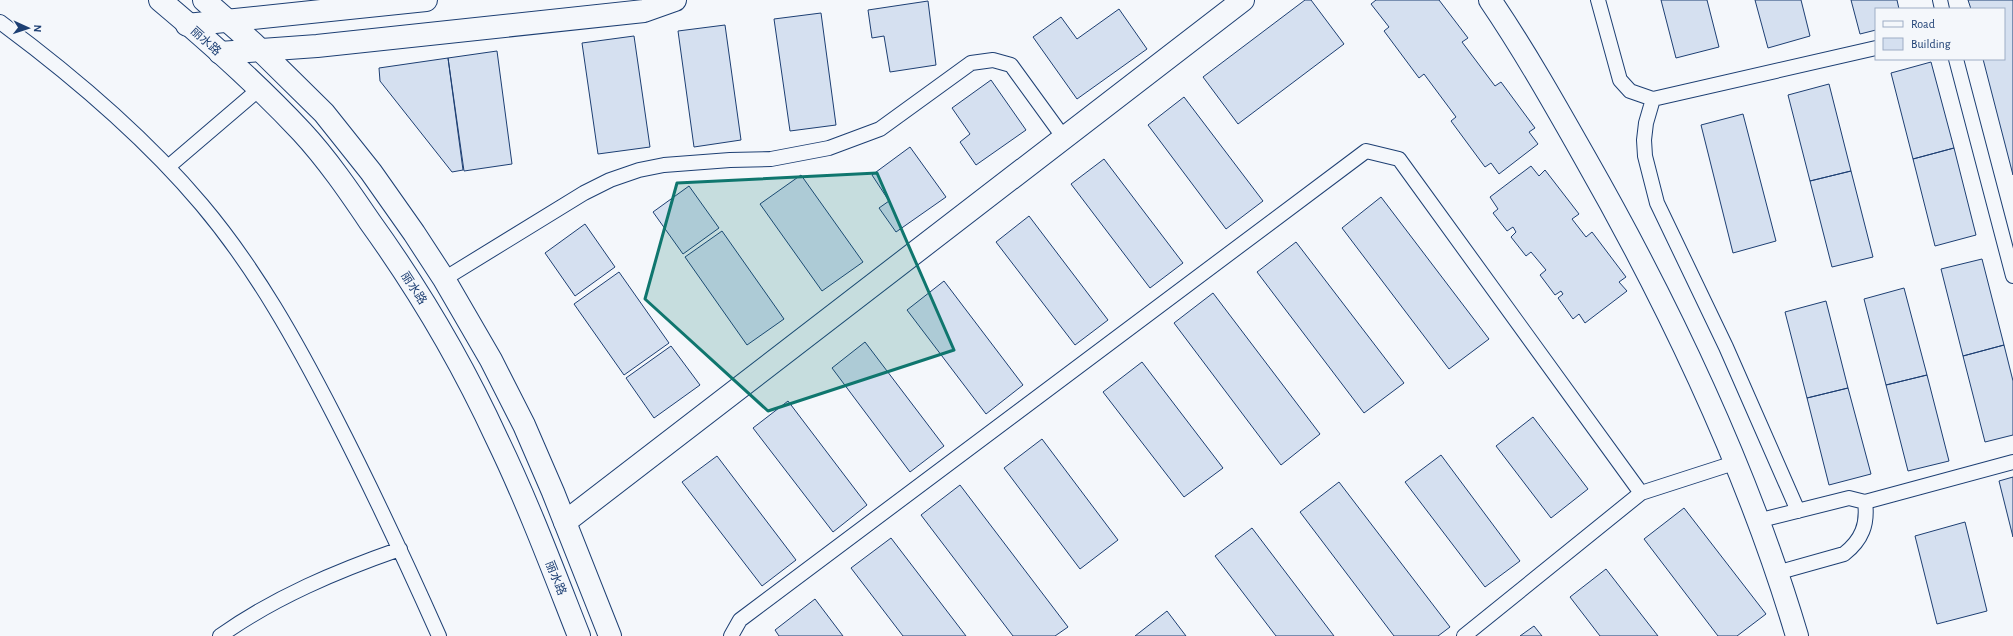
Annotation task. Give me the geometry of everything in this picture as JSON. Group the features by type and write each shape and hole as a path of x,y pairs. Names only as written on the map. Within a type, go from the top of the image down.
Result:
{"street":[{"name":"丽水路","path":"160,0 220,53 303,133 348,190 390,250 430,312 465,374 497,438 526,504 579,636"},
{"path":"204,0 260,51 324,113 371,172 444,279 490,360 524,425 565,522 610,636"},
{"path":"187,25 426,0"},
{"path":"220,53 260,51 590,8 624,6 644,11 675,0"},
{"path":"565,522 1243,0"},
{"path":"1490,0 1551,98 1607,196 1652,283 1695,372 1757,520 1797,636"}],"lane":[{"path":"1598,0 1620,80 1630,91 1652,99 1875,48"},
{"path":"0,22 91,93 130,129 168,167 203,206 238,252 279,313 317,382 400,549 439,636"},
{"path":"444,279 577,197 610,180 639,170 664,165 730,160 771,159 829,148 880,129 971,63 982,60 993,60 1010,65 1064,138"},
{"path":"1956,60 2013,276"},
{"path":"168,167 258,90"},
{"path":"1652,99 1646,123 1644,140 1646,156 1657,203 1726,347 1798,511"},
{"path":"731,636 740,620 1366,151 1399,159 1641,493"},
{"path":"1757,520 1849,498 1864,502 2013,462"},
{"path":"1464,636 1641,493 1734,463"},
{"path":"1776,573 1844,554 1853,547 1860,538 1865,527 1866,514 1864,502"},
{"path":"220,636 270,605 312,583 355,564 400,549"}],"highlighted area":[{"path":"877,173 954,350 768,411 645,299 677,183"}],"building":[{"path":"1305,0 1311,0 1344,44 1238,124 1203,77"},
{"path":"1376,0 1439,0 1468,38 1462,42 1495,86 1501,82 1535,128 1529,132 1538,144 1499,174 1491,163 1485,167 1451,121 1456,117 1424,74 1419,78 1384,31 1389,27 1371,4"},
{"path":"1661,0 1707,0 1719,47 1676,58"},
{"path":"1755,0 1801,0 1810,36 1768,48"},
{"path":"1851,0 1897,0 1899,8 1875,8 1875,30 1860,34"},
{"path":"1968,0 2013,0 2013,175 1983,60 2005,60 2005,8 1971,8"},
{"path":"928,1 936,65 890,72 884,36 872,38 868,10"},
{"path":"1119,9 1147,49 1077,99 1033,37 1061,17 1077,39"},
{"path":"821,13 836,125 790,131 774,19"},
{"path":"725,25 741,140 694,147 678,31"},
{"path":"634,36 650,147 598,154 582,43"},
{"path":"497,51 512,164 464,171 448,58"},
{"path":"448,58 463,170 452,172 380,81 379,68"},
{"path":"1931,62 1954,148 1913,159 1891,73"},
{"path":"991,80 1026,130 976,165 960,142 970,134 952,108"},
{"path":"1829,84 1851,171 1810,181 1788,95"},
{"path":"1184,97 1263,201 1226,229 1148,125"},
{"path":"1743,114 1776,241 1733,253 1701,125"},
{"path":"910,147 946,197 896,232 879,208 889,201 872,175"},
{"path":"1954,148 1976,235 1935,246 1913,159"},
{"path":"1104,159 1183,263 1150,288 1071,184"},
{"path":"1531,166 1539,176 1545,170 1579,214 1572,219 1586,237 1592,232 1626,277 1619,282 1627,291 1585,323 1579,314 1573,319 1558,298 1563,294 1561,291 1555,295 1540,275 1546,270 1531,252 1526,256 1511,237 1516,232 1513,227 1507,231 1493,213 1498,209 1490,197"},
{"path":"1851,171 1873,257 1832,267 1810,181"},
{"path":"801,175 863,262 822,291 760,204"},
{"path":"689,186 719,228 683,254 653,212"},
{"path":"1381,197 1489,339 1449,369 1342,228"},
{"path":"1029,216 1108,320 1075,345 996,242"},
{"path":"585,224 615,267 575,296 545,253"},
{"path":"722,231 784,319 747,345 685,257"},
{"path":"1296,242 1404,383 1364,413 1257,272"},
{"path":"1982,259 2004,345 1963,356 1941,269"},
{"path":"619,272 669,343 624,375 574,304"},
{"path":"944,281 1023,385 986,414 907,310"},
{"path":"1904,288 1927,375 1886,385 1864,299"},
{"path":"1213,293 1320,434 1281,465 1174,323"},
{"path":"1826,301 1848,388 1807,398 1785,312"},
{"path":"865,342 944,446 910,472 832,368"},
{"path":"2004,345 2013,381 2013,435 1985,442 1963,356"},
{"path":"671,346 700,385 654,418 626,378"},
{"path":"1142,362 1223,468 1184,497 1103,392"},
{"path":"1927,375 1949,461 1908,471 1886,385"},
{"path":"1848,388 1871,474 1829,485 1807,398"},
{"path":"788,401 867,505 833,532 753,428"},
{"path":"1533,417 1588,489 1551,518 1496,446"},
{"path":"1042,439 1118,540 1080,569 1004,468"},
{"path":"1441,455 1520,561 1485,587 1405,482"},
{"path":"717,456 796,560 762,586 682,482"},
{"path":"2013,477 2013,537 1999,481"},
{"path":"1339,482 1450,627 1438,636 1394,636 1300,512"},
{"path":"960,485 1068,627 1055,636 1013,636 921,515"},
{"path":"1684,508 1766,614 1737,636 1718,636 1644,539"},
{"path":"1965,522 1987,611 1937,624 1915,536"},
{"path":"1252,528 1334,636 1276,636 1215,556"},
{"path":"891,538 966,636 903,636 851,568"},
{"path":"1606,569 1658,636 1600,636 1570,597"},
{"path":"815,599 843,636 779,636 775,630"},
{"path":"1167,611 1186,636 1135,636"},
{"path":"1534,626 1542,636 1520,636"}]}
